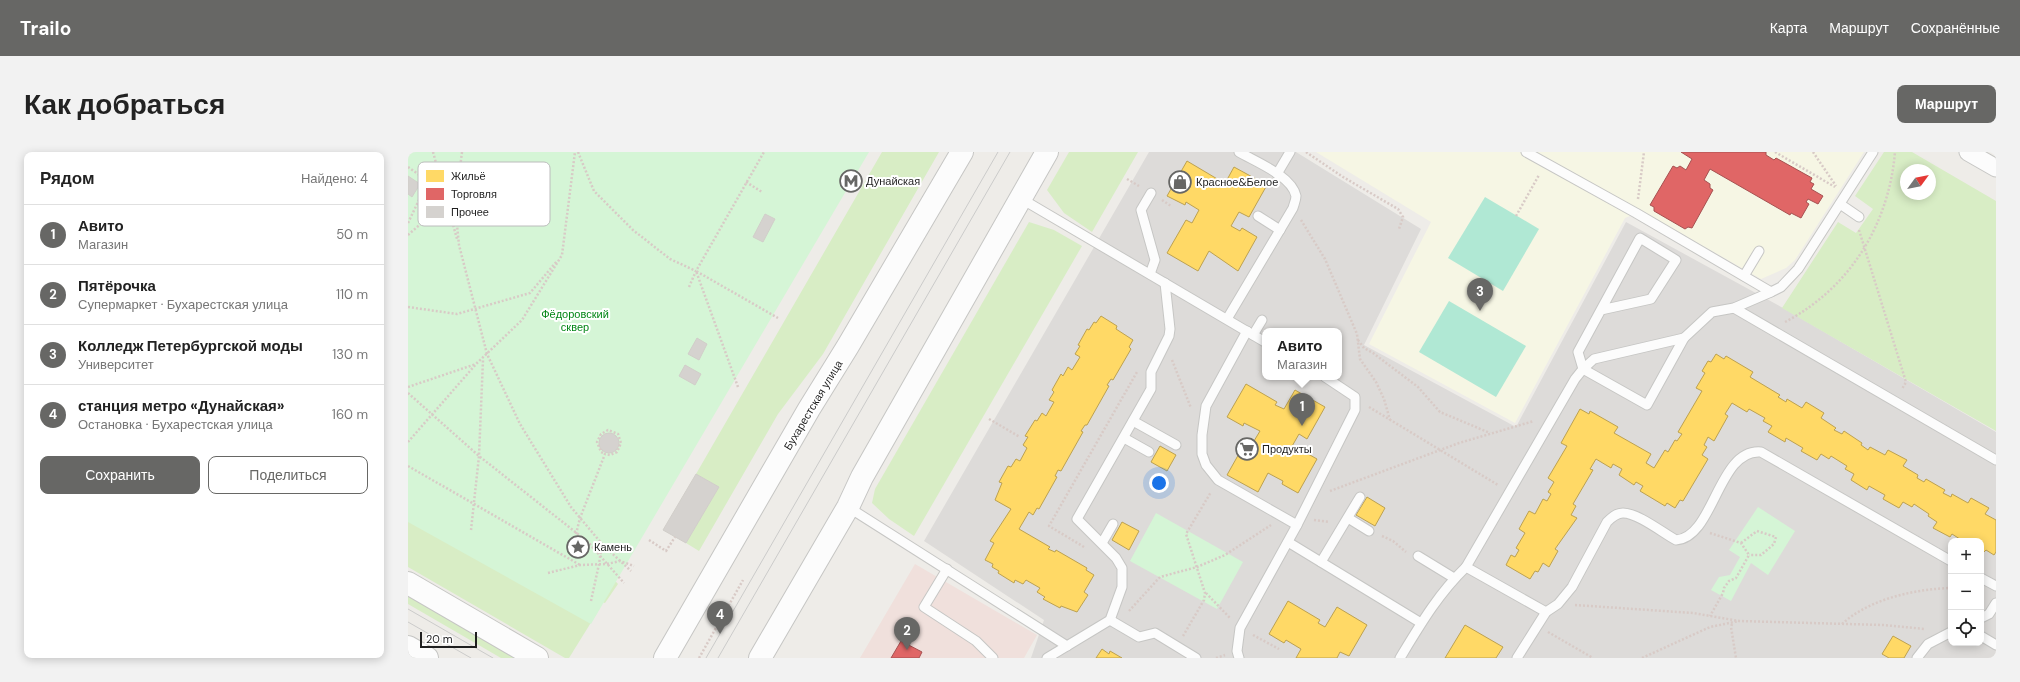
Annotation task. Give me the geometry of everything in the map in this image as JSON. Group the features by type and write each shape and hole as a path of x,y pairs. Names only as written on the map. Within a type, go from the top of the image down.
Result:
{"street":[{"name":"Бухарестская улица","path":"665,658 809,409 848,346 962,152"},
{"path":"760,658 848,506 862,477 1047,152"},
{"path":"1968,152 1996,168"},
{"path":"408,583 537,658"},
{"path":"408,647 427,658"}],"lane":[{"path":"1226,319 1293,208 1296,197 1293,188 1287,180 1239,152"},
{"path":"1277,174 1290,152"},
{"path":"1526,152 1636,213 1771,292"},
{"path":"1601,310 1651,300 1676,260 1640,238 1578,352 1583,369 1647,405 1684,338 1712,312 1734,308 1781,287 1798,269 1873,152"},
{"path":"1150,274 1155,260 1141,210 1151,193"},
{"path":"1020,198 1262,340"},
{"path":"1840,204 1859,217"},
{"path":"1258,216 1280,230"},
{"path":"1744,276 1759,251"},
{"path":"1047,658 1110,620 1122,587 1122,568 1116,558 1077,519 1152,389 1151,372 1170,329 1165,284"},
{"path":"1734,308 1996,460"},
{"path":"1262,320 1250,333 1206,406 1202,435 1202,454 1206,465 1218,480 1297,525"},
{"path":"1400,658 1431,607 1454,578 1466,567 1575,379 1583,369 1594,359 1684,338"},
{"path":"1239,658 1237,651 1240,628 1297,525 1356,410 1355,397 1330,380"},
{"path":"1133,421 1176,445"},
{"path":"1124,438 1148,452"},
{"path":"1517,658 1546,612 1558,604 1572,587 1607,522 1613,516 1622,513 1633,515 1676,540 1689,537 1696,528 1736,460 1752,452 1761,452 1948,559"},
{"path":"1321,562 1360,498"},
{"path":"848,506 1067,646"},
{"path":"1277,513 1290,538 1303,551 1421,623"},
{"path":"1348,518 1369,531"},
{"path":"1102,543 1113,524"},
{"path":"1418,556 1454,578"},
{"path":"1466,567 1546,612"},
{"path":"947,569 924,607 976,640 993,658"},
{"path":"1984,580 1996,586"},
{"path":"1984,616 1989,614 1996,603"},
{"path":"1110,620 1139,637 1155,633 1196,658"},
{"path":"1917,658 1928,644 1948,634"},
{"path":"1984,638 1996,645"}],"path":[{"path":"432,152 435,162"},
{"path":"461,162 462,152"},
{"path":"408,387 477,363 483,359 522,320 562,255 577,152"},
{"path":"577,152 594,191 633,230 670,259 696,271 778,318"},
{"path":"689,288 696,271 764,152"},
{"path":"1306,152 1343,177 1398,209 1403,217 1399,229"},
{"path":"1636,213 1644,152"},
{"path":"1775,152 1837,188 1813,152"},
{"path":"1816,156 1818,152"},
{"path":"1772,330 1807,309 1822,297 1838,281 1865,248 1879,222 1891,178 1895,152"},
{"path":"1516,216 1546,163"},
{"path":"408,167 418,174"},
{"path":"746,182 762,192"},
{"path":"408,223 418,202"},
{"path":"1293,208 1325,259 1357,334 1360,359 1376,382 1384,399 1390,420"},
{"path":"1859,217 1858,227 1906,382 1896,402"},
{"path":"408,234 418,226"},
{"path":"453,226 487,354 520,424 571,507 602,544 631,570"},
{"path":"457,226 459,245"},
{"path":"408,307 457,314 475,307 530,293 562,255"},
{"path":"696,271 738,387"},
{"path":"1358,340 1364,348 1374,353 1418,387 1440,412 1490,433"},
{"path":"1165,343 1202,435"},
{"path":"471,530 479,456 483,359"},
{"path":"408,442 477,363"},
{"path":"1086,549 1049,526 1137,371"},
{"path":"408,393 479,456 588,542 624,583"},
{"path":"1366,404 1390,420 1500,485"},
{"path":"989,419 1020,437"},
{"path":"1327,492 1490,433 1536,421"},
{"path":"608,430 618,434 621,443 617,452 610,456 605,454 601,452 597,442 601,434 608,430"},
{"path":"576,534 580,518 605,454"},
{"path":"408,466 580,565"},
{"path":"1190,626 1204,600 1205,593 1186,534 1214,486"},
{"path":"1130,610 1160,577 1197,567 1225,555 1274,523"},
{"path":"1696,528 1741,543 1749,555"},
{"path":"1741,543 1758,531 1776,537 1774,544 1761,555 1749,555"},
{"path":"649,540 666,551 675,537"},
{"path":"591,601 602,544"},
{"path":"1710,616 1728,581 1736,578 1749,555"},
{"path":"548,573 580,565 607,564 620,561 634,566"},
{"path":"699,658 743,580"},
{"path":"1842,625 1852,615 1884,601 1932,589 1948,588"},
{"path":"1205,593 1224,611"},
{"path":"1580,605 1693,613 1739,621 1883,625 1931,630"},
{"path":"1642,658 1710,627 1739,621"},
{"path":"1732,623 1731,627 1736,658"},
{"path":"1240,628 1279,649"},
{"path":"1554,636 1593,658"}],"shaded area":[{"path":"1149,152 1296,152 1421,229 1364,345 1516,427 1626,222 1783,308 1996,432 1996,658 1031,658 1044,620 924,541"},
{"path":"1316,152 1864,152 1795,260 1786,268 1761,279 1642,211 1625,218 1515,423 1369,344 1431,222"},
{"path":"915,564 1037,635 1024,658 860,658"}],"green space":[{"name":"Фёдоровский сквер","path":"408,152 869,152 591,624 408,522"},
{"path":"882,152 939,152 823,354 778,414 699,551 686,543 719,487 696,474"},
{"path":"1069,152 1138,152 1092,232 1064,213 1047,190"},
{"path":"1884,152 1912,152 1933,164 1900,164 1900,200 1936,200 1936,166 1996,201 1996,431 1782,308 1838,222 1856,233 1873,209 1855,196"},
{"path":"1485,197 1539,229 1503,291 1448,258"},
{"path":"1029,222 1054,230 1082,246 914,536 889,519 872,503 875,489"},
{"path":"1449,301 1526,346 1496,397 1419,352"},
{"path":"408,500 600,608 569,658 565,658 408,567"},
{"path":"1758,507 1795,531 1768,575 1751,563 1731,601 1711,590 1719,577 1730,575 1740,557 1729,550"},
{"path":"1156,513 1243,562 1217,609 1130,561"},
{"path":"609,574 618,584 605,603 596,600"},
{"path":"408,596 516,658 501,658 408,604"}],"building: Жильё":[{"path":"1187,161 1219,180 1217,183 1223,187 1234,167 1267,185 1249,217 1239,212 1231,226 1240,231 1242,228 1257,237 1238,271 1209,251 1198,271 1167,253 1186,220 1192,223 1199,210 1186,202 1185,205 1167,196"},
{"path":"1101,316 1117,326 1116,329 1133,340 1129,347 1131,349 1113,380 1111,379 1107,385 1109,386 1087,425 1085,425 1081,431 1083,432 1061,471 1058,470 1055,476 1057,477 1039,509 1037,508 1033,515 1029,512 1019,529 1050,547 1048,549 1055,552 1056,550 1087,568 1086,570 1094,575 1084,592 1088,595 1077,612 1061,606 1060,608 1043,599 1045,597 1037,592 1040,588 1026,580 1023,584 1015,580 1014,583 998,573 999,571 992,567 993,564 985,560 994,543 990,541 1011,509 995,500 1002,483 999,482 1008,466 1011,467 1016,459 1020,461 1027,448 1023,445 1028,437 1025,436 1035,420 1037,421 1042,413 1046,416 1054,402 1049,400 1054,392 1052,390 1061,374 1063,376 1068,367 1072,370 1080,357 1075,354 1080,346 1078,345 1087,329 1089,330 1094,322 1096,323"},
{"path":"1716,354 1724,359 1726,356 1753,372 1750,377 1780,395 1778,397 1786,402 1787,399 1802,408 1806,402 1824,413 1821,418 1836,428 1834,430 1842,434 1844,431 1862,443 1861,445 1868,450 1870,447 1885,455 1888,450 1907,460 1903,466 1918,475 1917,478 1924,482 1926,479 1945,490 1943,493 1951,497 1952,494 1968,503 1971,498 1989,508 1985,514 1996,520 1996,552 1994,555 1986,550 1984,552 1984,538 1958,538 1952,534 1950,537 1933,528 1937,522 1928,516 1929,514 1914,504 1912,507 1903,502 1899,508 1883,499 1885,495 1869,486 1867,490 1851,480 1854,474 1845,469 1847,466 1831,456 1829,459 1821,454 1817,460 1801,451 1803,448 1786,438 1785,442 1768,432 1772,426 1763,421 1765,418 1749,409 1747,412 1732,403 1725,414 1728,416 1714,441 1708,437 1704,445 1707,447 1702,455 1708,459 1683,501 1680,500 1675,508 1667,503 1665,506 1640,491 1643,486 1636,482 1634,485 1619,475 1622,469 1613,464 1611,468 1596,459 1590,469 1593,470 1573,504 1576,506 1571,515 1577,518 1555,549 1558,551 1549,567 1543,563 1538,572 1535,571 1530,579 1506,565 1511,555 1515,557 1519,550 1516,548 1525,533 1519,529 1529,511 1535,514 1543,499 1547,501 1551,494 1548,492 1554,482 1548,478 1567,446 1561,443 1580,409 1589,414 1590,411 1618,427 1614,433 1651,454 1646,463 1654,468 1665,450 1668,452 1675,440 1677,441 1682,434 1678,432 1702,391 1696,388 1705,373 1702,371 1708,361 1711,362"},
{"path":"1246,384 1277,402 1275,405 1284,409 1295,390 1325,407 1307,439 1299,434 1291,448 1299,453 1301,450 1317,459 1298,493 1282,484 1283,481 1268,473 1258,492 1227,475 1245,443 1251,446 1260,431 1244,423 1243,426 1227,417"},
{"path":"1160,446 1176,455 1167,471 1151,462"},
{"path":"1367,497 1385,508 1375,526 1356,515"},
{"path":"1122,522 1139,531 1129,550 1112,540"},
{"path":"1288,601 1320,620 1318,623 1325,627 1337,607 1367,625 1349,656 1340,652 1337,658 1296,658 1301,649 1286,640 1284,643 1269,634"},
{"path":"1465,625 1503,647 1496,658 1445,658"},
{"path":"1893,636 1911,646 1904,658 1889,658 1882,654"},
{"path":"1102,649 1109,654 1110,651 1122,658 1096,658"}],"building: Торговля":[{"path":"1681,152 1766,152 1766,155 1774,160 1776,158 1812,178 1810,182 1814,184 1811,189 1823,196 1818,204 1808,199 1806,202 1809,204 1801,218 1791,213 1790,215 1710,169 1704,180 1710,184 1710,188 1713,190 1692,228 1688,227 1685,229 1654,211 1654,207 1650,205 1673,166 1677,168 1680,166 1686,170 1692,159"},
{"path":"901,641 922,652 919,658 891,658"}],"building: Прочее":[{"path":"408,176 418,183 418,187 412,197 408,194"},
{"path":"765,214 775,219 763,242 753,237"},
{"path":"697,338 707,344 699,360 688,354"},
{"path":"685,365 701,374 695,385 679,376"},
{"path":"609,433 616,436 619,443 616,450 609,453 602,450 599,443 602,436"},
{"path":"696,474 719,487 686,543 663,530"}],"tram line":[{"path":"706,658 998,152"},
{"path":"718,658 1010,152"},
{"path":"408,609 493,658"},
{"path":"408,622 471,658"}],"place":[{"name":"Дунайская","path":"851,181"},
{"name":"Красное&Белое","path":"1180,182"},
{"name":"Колледж Петербургской моды","path":"1480,311"},
{"name":"Авито","path":"1302,426"},
{"name":"Продукты","path":"1247,449"},
{"name":"Камень","path":"578,547"},
{"name":"станция метро «Дунайская»","path":"720,634"},
{"name":"Пятёрочка","path":"907,650"}]}
